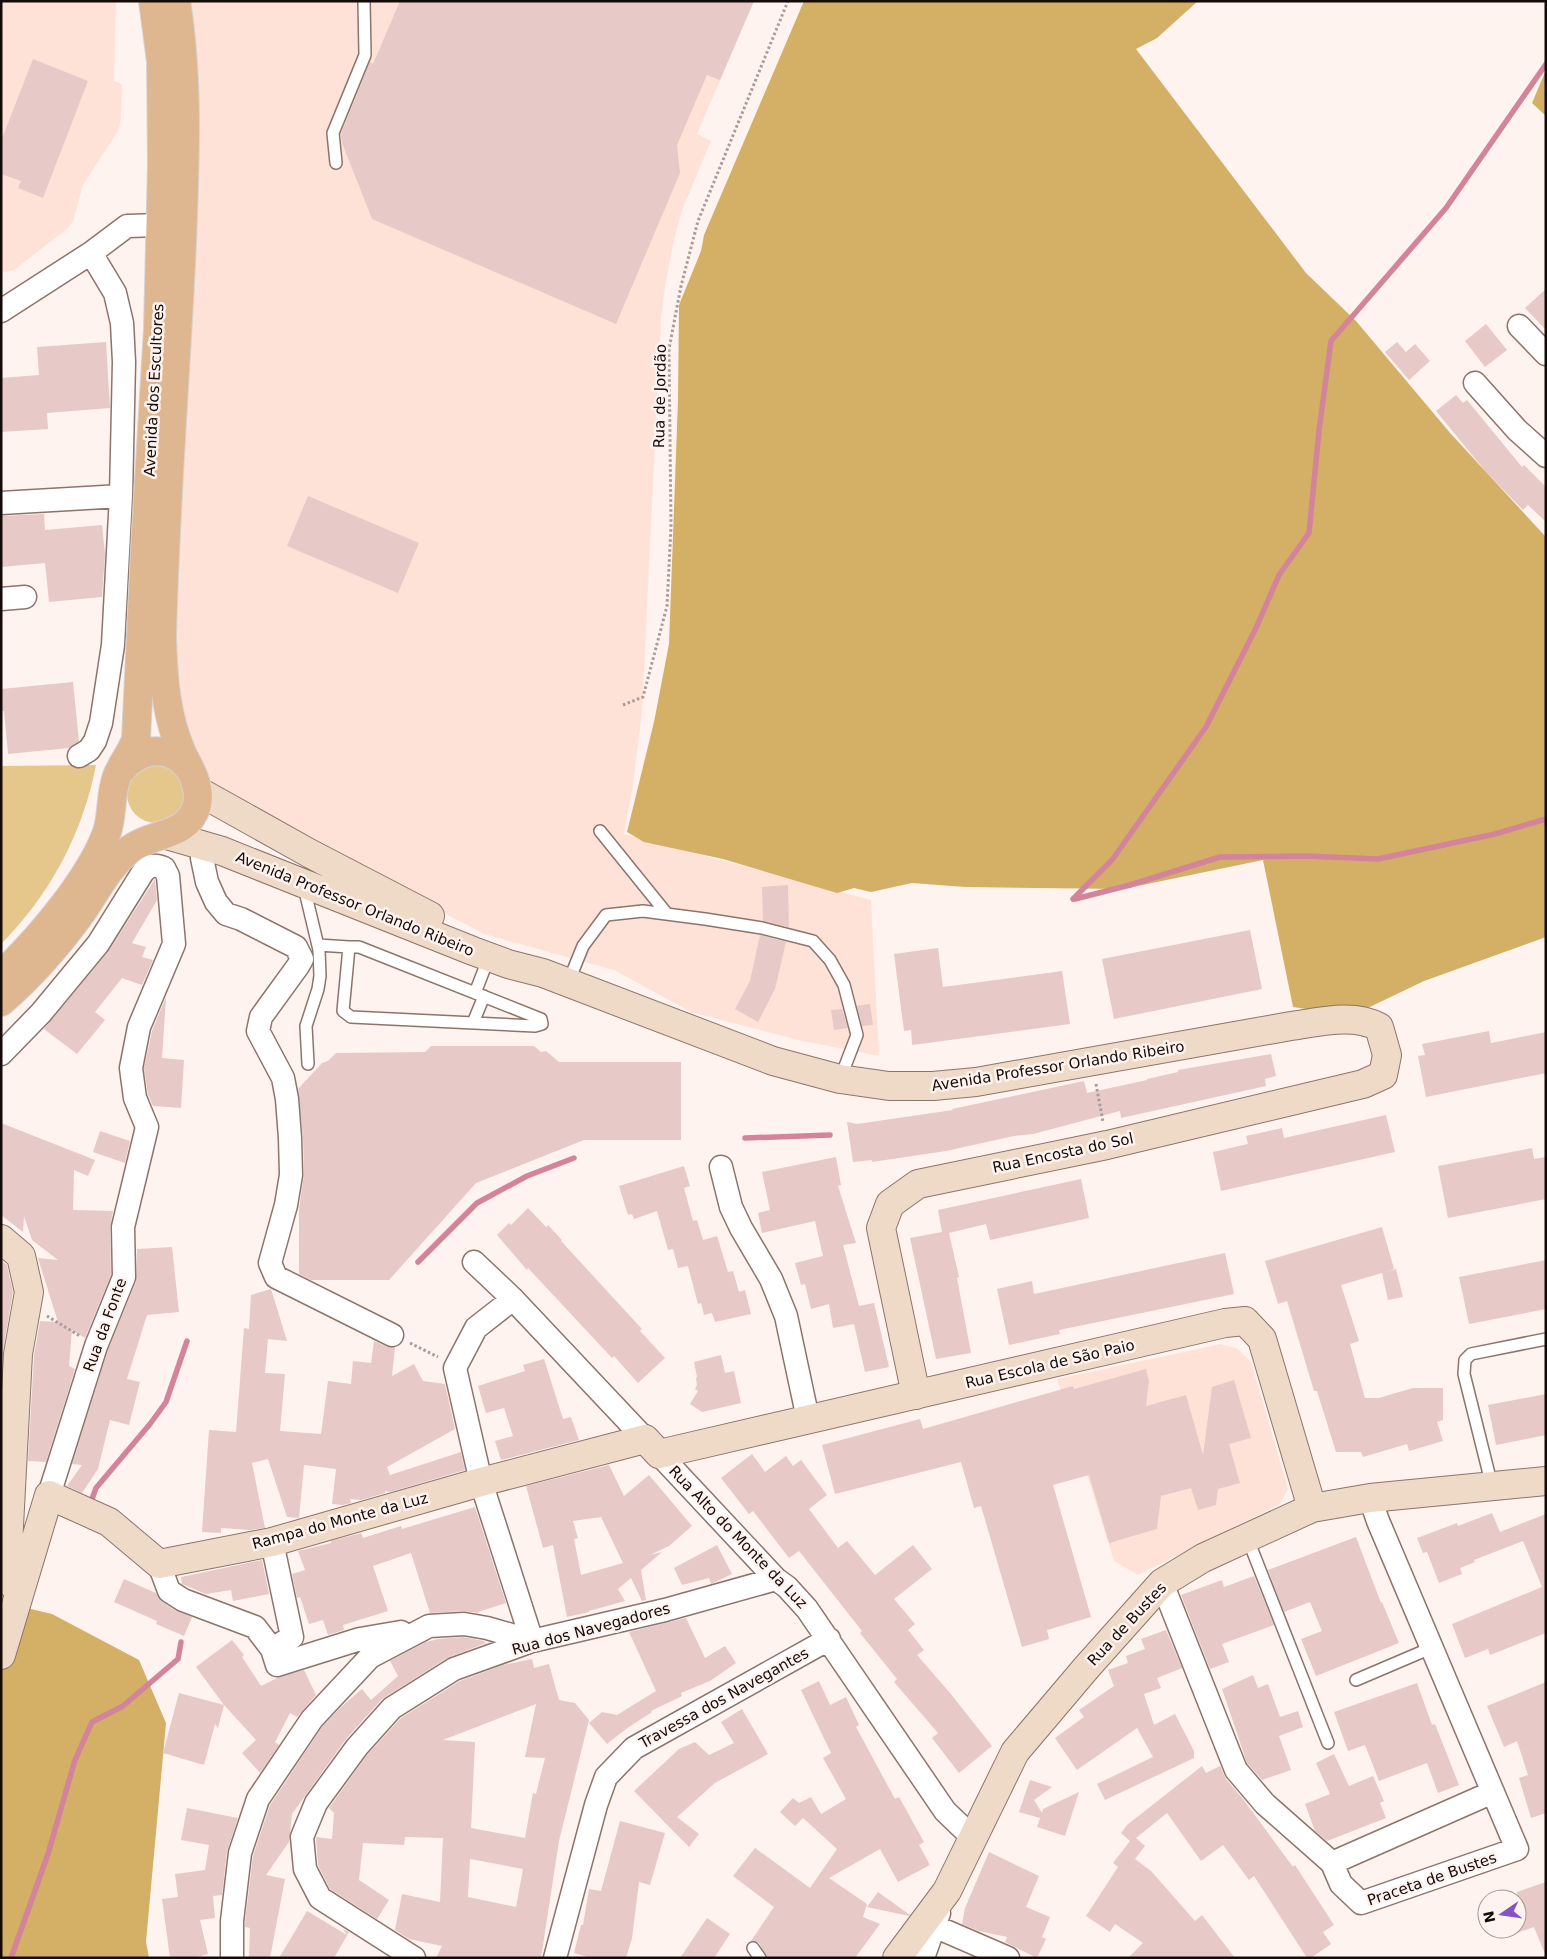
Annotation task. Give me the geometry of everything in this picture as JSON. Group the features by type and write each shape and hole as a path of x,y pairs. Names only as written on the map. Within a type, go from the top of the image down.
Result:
{"main road":[{"name":"Avenida dos Escultores","path":"1,975 45,927 86,871 102,844 108,828 116,780 132,752 138,726 142,595 158,329 161,225 161,78 159,38 153,1"},
{"name":"Avenida dos Escultores","path":"176,1 182,42 184,105 183,208 162,636 164,686 168,710 176,737 195,782"},
{"path":"1,1002 28,976 69,929 107,874 122,857 140,842 160,836 180,829 190,818 196,805 195,782 187,765 176,757 164,752 150,751 137,755 116,780 118,813 126,824 138,832 160,836"},
{"name":"Avenida Professor Orlando Ribeiro","path":"195,782 346,874 543,973"},
{"name":"Avenida Professor Orlando Ribeiro","path":"160,836 206,845 489,956 543,973 773,1061 840,1078 890,1086 933,1086 976,1082 1318,1022 1355,1020 1370,1022 1379,1027"},
{"name":"Rua Encosta do Sol","path":"916,1395 881,1228 890,1204 918,1184 1107,1144 1363,1084 1383,1075 1387,1055 1379,1027"},
{"path":"1,1239 21,1256 29,1292 18,1354 7,1565 7,1580 20,1590"},
{"name":"Rua Escola de São Paio","path":"652,1447 808,1419 1225,1323 1245,1321 1262,1339 1312,1508"},
{"name":"Rampa do Monte da Luz","path":"159,1564 272,1542 481,1482 652,1447"},
{"name":"Rua de Bustes","path":"947,1891 1015,1752 1087,1667 1162,1584 1203,1558 1312,1508 1370,1498 1546,1481"},
{"path":"49,1495 109,1522 159,1564"},
{"name":"Rua da Fonte","path":"1,1655 49,1495"},
{"path":"897,1958 947,1891"}],"street":[{"path":"1,312 91,253 127,226 161,225"},
{"path":"79,756 89,750 101,723 113,645 121,496 124,362 122,323 114,293 91,253"},
{"path":"1519,326 1546,354"},
{"path":"1475,383 1517,430 1546,456"},
{"path":"1,503 121,496"},
{"path":"1,599 25,597"},
{"path":"206,845 202,858 207,882 216,902 226,914 241,919 296,947 302,958 261,1018 258,1030 283,1078 290,1138 291,1175 284,1212 270,1263 273,1272 276,1277 392,1335"},
{"name":"Rua da Fonte","path":"1,1054 41,1013 98,944 142,872 149,866 156,865 164,868 168,876 174,944 139,1027 131,1068 134,1098 147,1127 123,1227 124,1277 96,1346 49,1495"},
{"path":"721,1166 731,1208 771,1279 786,1316 808,1419"},
{"name":"Rua Alto do Monte da Luz","path":"474,1262 513,1299 776,1579 787,1587 808,1609 945,1811 972,1837"},
{"path":"513,1299 476,1328 455,1368 481,1482 532,1641"},
{"name":"Praceta de Bustes","path":"1332,1863 1341,1884 1361,1903 1517,1849 1431,1648 1370,1498"},
{"path":"272,1542 292,1637 272,1649"},
{"path":"159,1564 169,1591 183,1600 255,1627 272,1649 277,1665 360,1639 429,1626 471,1625 532,1641"},
{"name":"Rua dos Navegadores","path":"414,1958 320,1898 305,1869 302,1837 316,1803 357,1748 392,1708 454,1669 532,1641 665,1610 776,1579"},
{"path":"1162,1584 1236,1770 1265,1804 1332,1863 1493,1792"},
{"path":"232,1958 232,1921 240,1853 258,1799 312,1719 370,1657 429,1626"},
{"name":"Travessa dos Navegantes","path":"555,1958 596,1806 606,1777 634,1748 829,1639"},
{"name":"Rua de Bustes","path":"923,1958 947,1891"},
{"path":"934,1926 1008,1958"}],"lane":[{"path":"336,163 333,133 366,55 364,1"},
{"path":"600,831 667,914"},
{"path":"303,882 318,946 320,976 318,989 306,1026 308,1064"},
{"path":"568,983 584,946 606,915 643,911 667,914 762,928 813,941 830,960 844,985 857,1035 840,1078"},
{"path":"318,946 359,947 541,1018 542,1024 535,1026 351,1017 343,1011 349,947"},
{"path":"473,1023 489,956"},
{"path":"1492,1486 1464,1374 1465,1360 1471,1354 1546,1339"},
{"path":"1247,1537 1328,1743"},
{"path":"1356,1680 1431,1648"}],"path":[{"name":"Rua de Jordão","path":"623,705 643,697 667,606 671,527 670,349 681,286 698,221 788,1"},
{"path":"1092,1062 1107,1144"},
{"path":"27,1303 96,1346"},
{"path":"392,1335 456,1366"}],"shaded area":[{"path":"1,1 116,1 114,81 122,84 121,119 118,131 83,185 73,221 68,228 14,270 6,272 1,271"},
{"path":"181,1 754,1 697,134 711,141 681,213 665,287 661,320 642,712 633,785 624,834 871,900 879,1056 798,1040 691,1012 614,970 484,934 205,787 170,693"},
{"path":"804,1 1198,1 1157,38 1136,49 1306,273 1356,321 1451,434 1546,537 1546,937 1424,981 1351,1016 1293,1007 1263,860 1123,889 965,887 912,883 871,892 854,888 837,893 723,859 644,842 627,832 654,722 669,644 678,400 679,305 701,251 704,235"},
{"path":"1546,70 1546,116 1532,103"},
{"path":"96,765 83,815 62,862 35,905 1,944 1,766"},
{"path":"156,765 167,767 180,778 185,794 183,805 172,818 156,823 145,821 132,810 127,794 129,783 140,770"},
{"path":"1221,1344 1238,1349 1251,1362 1288,1489 1280,1504 1138,1575 1114,1561 1057,1379"},
{"path":"1,1602 52,1614 139,1660 166,1723 146,1942 149,1958 1,1958"}],"building":[{"path":"400,1 754,1 720,80 707,75 677,145 680,173 616,324 372,219 342,143 341,134 370,62 373,64"},
{"path":"33,59 88,81 43,198 18,188 21,181 1,174 1,141"},
{"path":"1546,289 1546,330 1525,308"},
{"path":"1486,324 1507,350 1485,367 1465,341"},
{"path":"106,342 110,408 47,413 48,429 1,432 1,378 39,375 37,347"},
{"path":"1397,342 1406,352 1415,344 1430,361 1409,380 1385,352"},
{"path":"1456,395 1463,403 1467,400 1522,467 1524,465 1546,487 1546,522 1528,505 1523,510 1487,473 1436,411"},
{"path":"308,496 419,543 398,593 287,546"},
{"path":"44,514 45,530 102,525 105,554 102,597 49,602 45,563 1,567 1,516"},
{"path":"73,682 79,741 69,748 8,754 4,711 1,711 1,689"},
{"path":"155,879 157,900 132,943 146,947 142,957 153,960 142,985 122,978 95,1012 105,1020 77,1054 44,1029 108,952"},
{"path":"788,885 789,927 763,921 762,887"},
{"path":"1250,930 1262,989 1114,1019 1102,959"},
{"path":"760,935 786,942 775,989 758,1022 735,1009 750,981"},
{"path":"938,948 943,987 1062,971 1070,1024 912,1045 911,1030 904,1031 894,954"},
{"path":"166,997 162,1058 184,1060 181,1108 153,1106 148,1095 144,1068 152,1031"},
{"path":"870,1004 873,1025 862,1026 857,1006"},
{"path":"842,1009 848,1028 834,1030 831,1010"},
{"path":"1489,1031 1491,1043 1546,1032 1546,1073 1426,1097 1418,1056 1425,1055 1422,1044"},
{"path":"431,1046 534,1046 541,1052 546,1051 559,1062 681,1062 681,1140 584,1140 476,1183 389,1280 311,1280 299,1274 299,1209 304,1175 303,1137 298,1089 322,1063 328,1061 336,1053 425,1052"},
{"path":"1271,1054 1276,1076 1265,1079 1266,1086 1121,1118 1120,1111 1033,1134 1014,1136 946,1151 872,1162 872,1160 853,1162 847,1122 857,1124 953,1110 1084,1081 1087,1093 1147,1080 1178,1072 1178,1070"},
{"path":"1386,1115 1395,1152 1221,1191 1213,1152 1248,1144 1246,1136 1282,1128 1284,1138"},
{"path":"1,1123 95,1160 88,1176 74,1170 73,1210 113,1211 110,1227 111,1275 85,1338 72,1330 69,1366 75,1369 46,1462 28,1461 34,1356 40,1321 58,1322 38,1258 58,1260 32,1240 24,1216 23,1232 1,1215"},
{"path":"100,1131 130,1141 125,1163 93,1152"},
{"path":"1532,1148 1534,1159 1546,1157 1546,1199 1448,1218 1438,1166"},
{"path":"836,1157 841,1185 838,1186 856,1243 843,1245 859,1306 874,1303 889,1367 865,1372 854,1324 833,1328 829,1304 811,1309 805,1284 801,1285 795,1263 823,1256 815,1221 762,1233 758,1213 770,1210 762,1172"},
{"path":"684,1166 690,1186 684,1188 693,1221 697,1220 703,1240 717,1236 728,1272 733,1271 739,1292 745,1290 751,1314 715,1322 712,1313 704,1315 701,1303 698,1304 688,1266 678,1268 673,1249 668,1250 657,1211 634,1219 632,1214 628,1215 619,1186"},
{"path":"1081,1179 1089,1218 990,1240 986,1224 949,1233 959,1277 957,1278 971,1353 936,1359 910,1238 942,1232 938,1210"},
{"path":"528,1208 562,1240 642,1329 640,1331 665,1358 638,1383 614,1356 612,1358 528,1268 527,1270 497,1235 509,1223 511,1225"},
{"path":"1382,1227 1394,1269 1386,1272 1396,1269 1403,1297 1388,1300 1382,1273 1341,1285 1359,1341 1350,1344 1361,1384 1365,1398 1379,1398 1413,1388 1443,1388 1443,1420 1437,1422 1443,1441 1409,1451 1407,1444 1363,1457 1361,1452 1336,1452 1317,1391 1314,1391 1287,1301 1278,1304 1265,1261"},
{"path":"172,1247 179,1312 147,1315 127,1379 140,1382 129,1425 110,1420 98,1469 82,1493 67,1486 82,1465 72,1464 108,1350 136,1282 137,1249"},
{"path":"1225,1253 1234,1294 1059,1330 1060,1334 1009,1345 997,1289 1032,1281 1034,1294"},
{"path":"1,1260 7,1265 13,1292 1,1375"},
{"path":"1546,1260 1546,1309 1469,1324 1459,1277"},
{"path":"271,1289 287,1341 268,1339 265,1373 285,1374 280,1431 321,1434 328,1381 351,1384 353,1361 371,1363 374,1341 387,1347 395,1347 392,1376 414,1364 423,1381 445,1384 455,1429 387,1467 390,1475 461,1452 465,1470 390,1492 385,1491 385,1493 361,1500 350,1499 351,1503 343,1505 332,1504 336,1469 304,1465 299,1518 287,1517 268,1459 252,1463 265,1528 250,1530 221,1528 221,1533 202,1532 209,1430 236,1432 244,1328 249,1329 251,1295"},
{"path":"721,1355 725,1373 734,1371 741,1403 702,1412 690,1404 698,1391 695,1389 697,1377 694,1362"},
{"path":"544,1359 563,1419 571,1417 579,1440 501,1460 495,1441 513,1436 504,1408 486,1413 478,1386 525,1371 523,1365"},
{"path":"1146,1369 1149,1381 1146,1406 1186,1395 1203,1455 1212,1387 1234,1380 1251,1438 1229,1444 1240,1483 1218,1489 1216,1505 1198,1510 1191,1488 1161,1496 1157,1529 1109,1543 1089,1475 1053,1485 1091,1617 1047,1630 1049,1639 1022,1647 981,1506 974,1508 961,1462 835,1494 822,1445 920,1419 923,1429 1073,1386 1074,1389"},
{"path":"1546,1394 1546,1435 1496,1445 1488,1405"},
{"path":"752,1454 765,1472 786,1456 793,1466 801,1460 827,1495 809,1509 838,1548 847,1541 875,1575 913,1545 932,1569 894,1599 915,1624 908,1630 924,1650 917,1655 992,1746 959,1773 932,1738 938,1733 894,1682 897,1679 799,1551 789,1558 753,1511 749,1514 721,1478"},
{"path":"609,1465 624,1496 649,1475 692,1526 669,1546 650,1555 662,1552 641,1570 646,1600 642,1601 631,1578 618,1589 625,1601 567,1617 553,1545 543,1548 526,1486","holes":["601,1517 623,1563 581,1575 574,1539 578,1538 573,1521"]},
{"path":"475,1507 506,1603 479,1613 463,1611 430,1613 411,1553 373,1566 388,1611 343,1625 344,1630 328,1635 323,1620 309,1624 300,1597 297,1598 292,1574 305,1570 298,1551 361,1533 363,1538 401,1526 402,1529"},
{"path":"1492,1513 1500,1532 1546,1514 1546,1633 1490,1655 1488,1649 1465,1658 1452,1624 1542,1587 1523,1541 1474,1560 1475,1562 1460,1568 1462,1574 1439,1583 1427,1552 1423,1553 1417,1538 1457,1523 1458,1526"},
{"path":"1356,1537 1381,1603 1399,1643 1316,1676 1301,1639 1322,1631 1310,1602 1284,1612 1268,1570"},
{"path":"717,1545 732,1574 711,1584 709,1578 682,1585 674,1568"},
{"path":"262,1560 269,1594 233,1601 231,1590 206,1594 182,1584 181,1577"},
{"path":"1254,1576 1274,1625 1222,1644 1229,1662 1210,1669 1181,1595 1222,1580 1224,1587"},
{"path":"124,1579 156,1593 162,1602 176,1611 192,1617 184,1636 156,1624 157,1621 114,1602"},
{"path":"686,1618 705,1658 725,1646 736,1663 710,1681 681,1693 682,1696 651,1711 607,1744 589,1723 602,1712 617,1715 656,1691 629,1632"},
{"path":"1166,1630 1182,1668 1157,1678 1161,1688 1144,1694 1154,1725 1175,1714 1194,1751 1194,1758 1105,1800 1097,1784 1153,1757 1137,1728 1077,1770 1055,1738 1084,1717 1079,1710 1114,1686 1108,1670 1128,1663 1126,1656 1145,1649 1141,1639"},
{"path":"463,1637 486,1643 447,1658 382,1699 346,1739 292,1814 289,1842 266,1875 285,1879 270,1958 249,1958 250,1928 245,1927 245,1922 253,1856 270,1805 322,1727 362,1689 371,1700 398,1676 390,1661 426,1642"},
{"path":"232,1640 244,1655 242,1657 261,1686 277,1678 304,1670 316,1695 297,1717 290,1713 275,1742 279,1745 260,1773 242,1753 256,1740 224,1705 196,1667"},
{"path":"532,1659 534,1668 549,1664 559,1700 575,1703 589,1720 559,1841 541,1958 436,1958 442,1946 409,1939 395,1930 402,1894 440,1902 443,1838 405,1837 404,1845 363,1843 359,1880 389,1900 377,1919 330,1889 318,1865 316,1837 332,1839 334,1813 329,1808 367,1755 401,1718 460,1681 503,1665","holes":["536,1704 525,1757 545,1758 536,1794 533,1793 525,1838 471,1828 475,1742 443,1740","470,1859 523,1869 516,1907 468,1897"]},
{"path":"1253,1675 1258,1688 1268,1684 1280,1717 1298,1711 1303,1727 1279,1736 1291,1770 1262,1780 1247,1763 1222,1689"},
{"path":"819,1681 830,1705 846,1697 859,1725 856,1727 895,1799 899,1797 924,1842 919,1845 930,1865 898,1882 880,1849 829,1878 867,1904 863,1917 880,1924 855,1958 767,1958 759,1943 751,1941 774,1907 733,1876 755,1848 810,1888 837,1849 803,1818 795,1826 780,1812 793,1798 799,1803 811,1797 821,1814 846,1799 823,1758 831,1753 801,1690"},
{"path":"1546,1682 1546,1813 1531,1818 1519,1778 1528,1775 1517,1741 1504,1747 1487,1706"},
{"path":"1417,1683 1432,1725 1435,1724 1459,1785 1438,1793 1427,1763 1379,1781 1365,1745 1348,1751 1334,1712"},
{"path":"179,1693 224,1705 218,1728 215,1724 204,1765 163,1753"},
{"path":"742,1709 768,1754 715,1783 677,1817 699,1834 689,1847 634,1791 679,1749 695,1742 709,1755 734,1743 721,1722"},
{"path":"1334,1754 1349,1786 1373,1776 1384,1801 1380,1803 1386,1818 1327,1841 1315,1831 1305,1804 1330,1794 1316,1763"},
{"path":"1202,1766 1206,1773 1220,1766 1226,1779 1293,1867 1295,1865 1334,1925 1323,1932 1331,1944 1311,1958 1307,1958 1254,1876 1249,1880 1223,1845 1201,1861 1167,1813 1136,1838 1145,1846 1135,1859 1151,1871 1195,1921 1202,1915 1235,1958 1128,1958 1143,1943 1115,1924 1110,1932 1086,1916 1118,1867 1113,1863 1130,1841 1121,1833 1127,1825"},
{"path":"1030,1780 1052,1787 1034,1800 1042,1813 1043,1809 1079,1792 1065,1836 1037,1827 1040,1818 1019,1812"},
{"path":"187,1808 238,1818 227,1851 222,1895 213,1896 215,1918 200,1920 208,1954 194,1958 170,1958 162,1899 178,1897 175,1874 205,1870 209,1845 181,1840"},
{"path":"620,1821 665,1833 650,1885 639,1882 632,1938 626,1958 591,1958 574,1953 581,1925 583,1925 589,1889 601,1891"},
{"path":"989,1852 1039,1876 1026,1907 1050,1917 1042,1937 1046,1939 1037,1958 1005,1942 1007,1937 979,1931 962,1924 965,1908"},
{"path":"1546,1882 1546,1954 1534,1927 1527,1929 1526,1889"},
{"path":"878,1892 910,1915 867,1907"},
{"path":"307,1911 347,1935 343,1929 349,1932 334,1958 279,1958"},
{"path":"707,1918 730,1934 714,1958 680,1958"}],"waterway":[{"path":"1073,899 1112,860 1206,727 1256,628 1279,575 1309,533 1319,431 1331,341 1446,208 1546,64"},
{"path":"1075,899 1130,885 1220,857 1307,856 1378,859 1495,834 1546,819"},
{"path":"745,1138 830,1135"},
{"path":"418,1262 477,1203 527,1176 574,1158"},
{"path":"92,1499 96,1488 166,1402 187,1341"},
{"path":"11,1958 48,1854 75,1760 92,1722 123,1706 178,1659 181,1642"}]}
